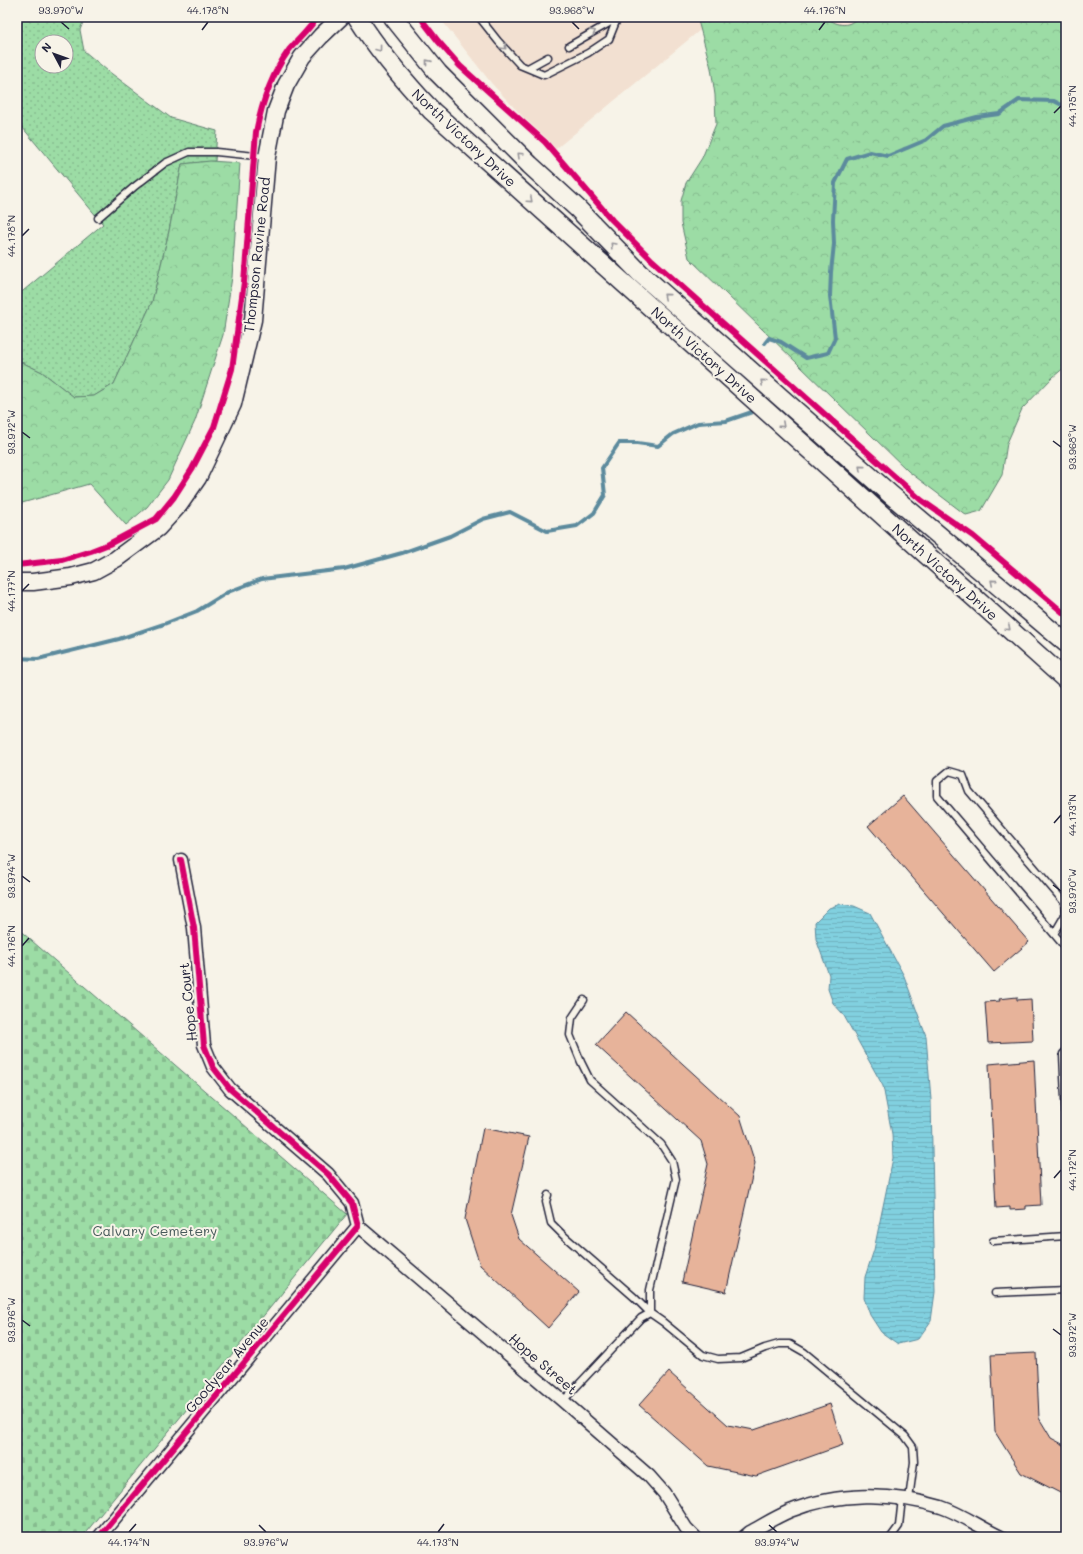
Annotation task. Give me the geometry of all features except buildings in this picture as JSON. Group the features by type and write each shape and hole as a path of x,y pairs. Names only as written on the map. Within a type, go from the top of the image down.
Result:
{"main road":[{"name":"North Victory Drive","path":"357,17 394,70 432,111 1066,680"},
{"name":"North Victory Drive","path":"393,17 438,73 514,150 577,208 640,273 890,494 1066,643"}],"street":[{"name":"Thompson Ravine Road","path":"17,582 33,582 71,577 94,571 116,559 158,528 180,504 198,478 233,404 253,320 267,157 276,111 291,75 302,58 321,36 341,17"},
{"name":"Hope Court","path":"182,860 194,928 204,1045 213,1067 230,1089 328,1174 352,1203 358,1226"},
{"name":"Hope Street","path":"358,1226 563,1400 649,1476 664,1493 686,1528 695,1537"},
{"name":"Goodyear Avenue","path":"99,1537 358,1226"},
{"path":"744,1537 750,1532 790,1511 836,1498 872,1496 905,1498 942,1508 1001,1537"}],"lane":[{"path":"479,17 502,46 520,65 544,76 588,53 609,39 619,18"},
{"path":"569,46 619,18"},
{"path":"528,68 548,57"},
{"path":"98,218 134,187 165,164 189,152 216,152 267,157"},
{"path":"1054,934 1065,915 1064,902 969,791 963,775 950,771 937,781 937,796 1054,934 1066,947"},
{"path":"584,1000 572,1018 570,1035 590,1080 661,1144 672,1161 676,1179 650,1290 650,1313"},
{"path":"1066,1051 1063,1054 1066,1119"},
{"path":"548,1195 546,1202 551,1223 650,1313 703,1355 718,1359 741,1358 765,1348 779,1344 790,1344 804,1352 905,1436 913,1448 914,1462 899,1526 890,1537"},
{"path":"993,1240 1066,1236"},
{"path":"995,1294 1066,1290"},
{"path":"563,1400 641,1318 650,1313"}],"shaded area":[{"path":"439,17 716,17 552,152 523,117 492,84"},
{"path":"803,17 858,17 834,43"}],"green space":[{"path":"21,17 85,17 80,30 84,51 108,71 171,118 217,131 215,161 182,164 169,231 152,302 114,384 94,396 74,397 42,372 17,360 17,296 103,224 17,121 17,21"},
{"path":"697,17 825,17 838,24 846,24 854,21 858,17 1066,17 1066,366 1053,377 1022,409 1007,443 1002,475 981,511 966,515 908,471 689,258 681,223 681,201 686,183 702,158 716,124 715,95 711,68"},
{"path":"210,161 240,163 232,277 223,335 195,421 168,480 147,507 126,525 89,484 22,503 17,502 17,360 42,372 74,397 94,396 114,384 152,302 169,231 182,164"},
{"name":"Calvary Cemetery","path":"17,928 347,1214 82,1537 17,1537"}],"water":[{"path":"840,904 854,906 870,913 904,976 926,1036 931,1100 935,1292 931,1321 918,1339 898,1344 881,1332 870,1315 864,1298 865,1277 874,1250 893,1158 892,1134 883,1086 843,1014 833,1003 828,989 829,975 816,939 815,922 829,908"}],"waterway":[{"path":"765,343 769,338 781,342 806,358 828,353 835,338 830,296 834,244 833,220 835,183 847,159 870,152 888,156 926,140 943,126 977,117 999,114 1019,100 1054,101 1066,107"},
{"path":"17,658 38,659 119,639 197,611 228,592 262,579 344,569 402,553 450,536 483,519 510,512 547,531 577,526 594,513 605,495 602,468 619,443 637,443 658,446 673,434 698,423 726,421 752,412"}],"cycle path":[{"path":"17,565 62,560 91,551 109,544 156,519 174,497 192,469 214,427 232,369 244,282 256,132 261,110 272,79 283,59 317,17"},
{"path":"421,17 438,41 460,66 545,142 612,220 652,260 921,500 973,536 1066,615"},
{"path":"99,1537 358,1226 352,1203 328,1174 230,1089 213,1067 204,1045 194,928 181,860"}]}
